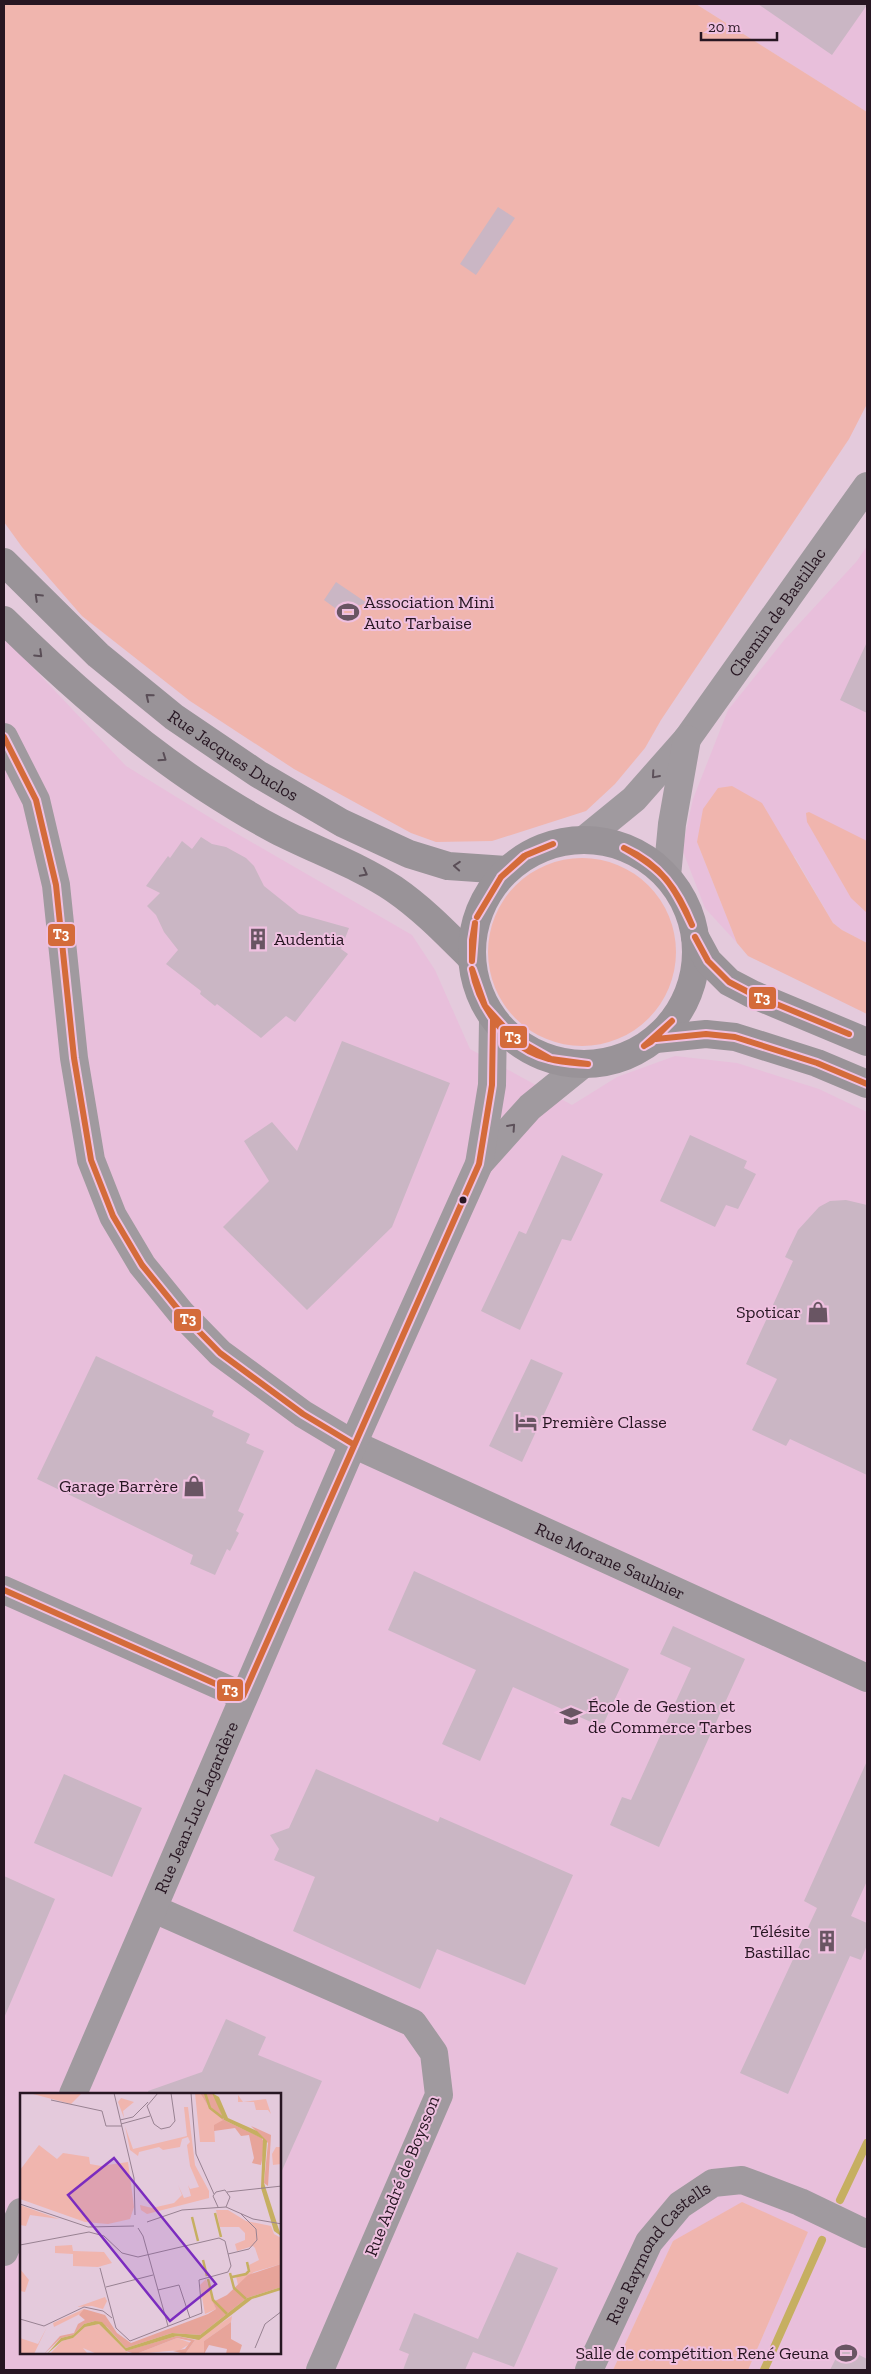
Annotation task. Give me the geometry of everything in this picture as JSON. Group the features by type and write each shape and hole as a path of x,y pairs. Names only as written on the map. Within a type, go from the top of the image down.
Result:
{"main road":[{"name":"Rue Jacques Duclos","path":"4,562 98,655 174,718 258,774 342,823 409,854 448,866 506,870"},
{"path":"4,620 90,700 145,746 205,787 275,830 321,851 393,889 430,916 470,957"},
{"path":"696,937 696,965 689,993 675,1018 656,1039 634,1054 609,1062 582,1065 548,1060 518,1044 493,1020 477,990 470,957 474,925 486,895 506,870 529,853 556,842 585,839 615,844 643,856 667,876 686,905 696,937 708,961 729,982 752,994 867,1042"},
{"path":"656,1039 706,1034 735,1037 817,1063 867,1084"}],"street":[{"name":"Chemin de Bastillac","path":"585,839 634,799 687,738 867,486"},
{"name":"Rue Morane Saulnier","path":"4,737 36,800 56,885 74,1058 91,1160 113,1216 142,1265 181,1313 220,1353 303,1414 353,1444 867,1678"},
{"name":"Chemin de Bastillac","path":"667,876 672,824 687,738"},
{"name":"Rue Jean-Luc Lagardère","path":"73,2093 353,1444 479,1164 492,1085 493,1020"},
{"name":"Rue Jean-Luc Lagardère","path":"479,1164 530,1107 582,1065"},
{"path":"4,1590 243,1696"},
{"name":"Rue André de Boysson","path":"154,1909 413,2022 434,2053 439,2095 320,2370"},
{"name":"Rue Raymond Castells","path":"589,2370 649,2242 680,2205 713,2183 742,2180 800,2202 867,2234"},
{"path":"4,2252 20,2214"}],"shaded area":[{"path":"4,4 696,4 867,112 867,404 849,439 661,720 645,748 615,784 586,811 492,841 436,842 411,833 294,769 190,701 82,616 22,547 4,522"},
{"path":"696,4 867,4 867,112"},
{"path":"867,546 867,943 833,923 795,857 697,842 737,943 705,908 682,849 693,799 728,710 785,639 857,561"},
{"path":"4,637 126,766 222,825 412,935 435,970 470,1049 572,1105 617,1077 675,1056 737,1063 819,1089 867,1112 867,2370 748,2370 808,2232 673,2241 613,2370 4,2370"},
{"path":"732,786 762,803 833,923 867,943 867,1014 748,956 737,943 697,842 703,809 718,788"},
{"path":"809,812 867,841 867,913 851,898 807,822 806,813"},
{"path":"573,858 591,858 618,865 649,885 669,916 676,943 676,961 669,988 649,1019 618,1039 591,1046 573,1046 555,1042 538,1035 522,1025 509,1012 499,996 492,979 488,961 488,943 492,925 499,908 509,892 522,879 538,869 555,862"},
{"path":"742,2202 808,2232 748,2370 613,2370 673,2241"}],"building":[{"path":"758,4 867,4 867,5 832,55"},
{"path":"498,207 515,218 476,275 460,264"},
{"path":"336,582 367,603 339,611 324,600"},
{"path":"867,642 867,713 840,700"},
{"name":"Audentia","path":"201,837 212,844 226,847 246,858 254,866 264,886 299,914 349,928 341,949 348,954 295,1022 286,1016 261,1038 217,1004 215,1006 200,994 201,991 166,964 178,950 164,932 156,915 147,906 160,893 146,886 168,856 170,858 182,841 192,849"},
{"path":"342,1041 450,1083 392,1227 307,1310 223,1227 269,1181 244,1141 272,1122 297,1151"},
{"path":"690,1135 747,1161 744,1168 756,1174 738,1209 726,1205 715,1227 660,1201"},
{"path":"562,1155 603,1174 571,1241 562,1239 520,1330 481,1311 519,1231 526,1234"},
{"name":"Spoticar","path":"846,1200 867,1205 867,1475 790,1439 786,1446 752,1430 777,1379 746,1364 793,1261 785,1257 798,1230 819,1207 830,1201"},
{"path":"96,1356 214,1411 212,1416 250,1434 246,1443 264,1451 238,1511 244,1514 236,1531 239,1533 230,1551 227,1549 215,1575 190,1564 193,1555 37,1479"},
{"path":"531,1359 563,1373 522,1462 489,1446"},
{"path":"414,1571 629,1669 602,1727 513,1687 480,1761 442,1744 476,1670 388,1630"},
{"path":"673,1626 745,1659 659,1847 610,1825 622,1797 631,1800 691,1668 660,1654"},
{"name":"Télésite Bastillac","path":"867,1761 867,1881 851,1916 867,1923 867,1945 861,1960 850,1956 788,2094 740,2073 817,1908 804,1901"},
{"path":"316,1769 438,1822 440,1817 573,1875 525,1985 437,1949 420,1989 293,1931 315,1877 274,1860 279,1849 270,1835 289,1828"},
{"path":"64,1774 142,1808 112,1877 34,1843"},
{"path":"4,1876 55,1899 4,2018"},
{"path":"226,2019 266,2037 258,2055 322,2081 281,2173 281,2093 149,2093 148,2091 202,2072"},
{"path":"517,2252 558,2268 514,2367 473,2352 465,2370 403,2370 409,2354 399,2350 414,2313 478,2339"},
{"name":"Salle de compétition René Geuna","path":"842,2346 867,2359 867,2370 830,2370"}],"waterway":[{"path":"840,2200 867,2143"},
{"path":"764,2370 822,2240"}],"transit line":[{"name":"T3","path":"4,737 36,800 56,885 74,1058 91,1160 113,1216 142,1265 181,1313 220,1353 303,1414 353,1444"},
{"name":"T3","path":"501,877 524,856 553,844"},
{"name":"T3","path":"501,877 526,855 553,844"},
{"name":"T3","path":"624,848 648,862 666,879 681,900 692,925"},
{"name":"T3","path":"624,848 659,872 673,889 692,925"},
{"name":"T3","path":"477,917 501,877"},
{"name":"T3","path":"477,917 501,877"},
{"name":"T3","path":"472,961 472,940 475,923"},
{"name":"T3","path":"472,961 475,923"},
{"name":"T3","path":"695,937 708,961 729,982 752,994 849,1034"},
{"name":"T3","path":"472,969 485,1006 514,1038 551,1059 588,1064"},
{"name":"T3","path":"472,969 481,999 498,1025 509,1037 534,1054 564,1062 588,1064"},
{"name":"T3","path":"4,1590 243,1696 479,1164 492,1085 493,1020"},
{"name":"T3","path":"644,1046 672,1021"},
{"name":"T3","path":"644,1046 651,1042 672,1021"},
{"name":"T3","path":"656,1039 706,1034 735,1037 817,1063 867,1084"}],"place":[{"name":"Association Mini Auto Tarbaise","path":"348,612"},
{"name":"Audentia","path":"258,939"},
{"name":"Spoticar","path":"818,1312"},
{"name":"Première Classe","path":"526,1422"},
{"name":"Garage Barrère","path":"194,1486"},
{"name":"École de Gestion et de Commerce Tarbes","path":"571,1716"},
{"name":"Télésite Bastillac","path":"827,1941"},
{"name":"Salle de compétition René Geuna","path":"846,2353"}]}
